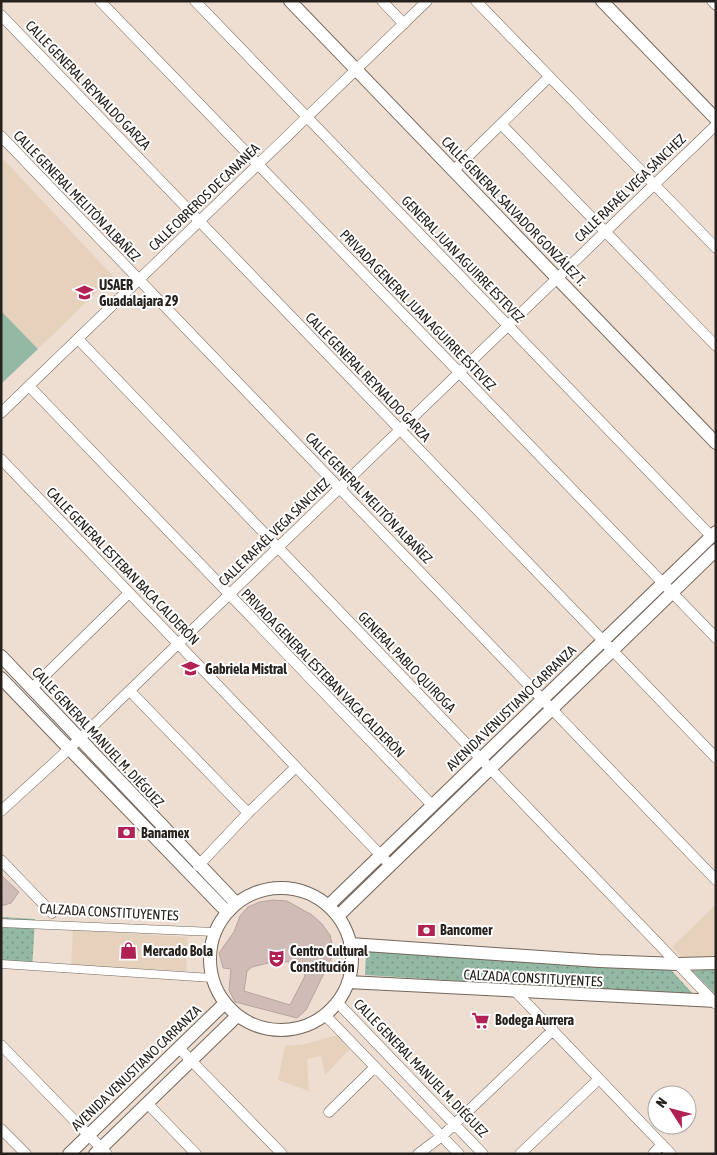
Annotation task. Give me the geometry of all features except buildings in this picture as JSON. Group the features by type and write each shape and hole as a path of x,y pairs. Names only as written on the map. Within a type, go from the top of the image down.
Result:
{"street":[{"name":"PRIVADA GENERAL JUAN AGUIRRE ESTEVEZ","path":"100,1 716,638"},
{"name":"GENERAL JUAN AGUIRRE ESTEVEZ","path":"195,1 508,326 714,534"},
{"name":"CALLE GENERAL SALVADOR GONZÁLEZ T.","path":"290,1 716,443"},
{"path":"382,1 404,24"},
{"name":"CALLE OBREROS DE CANANEA","path":"1,413 427,1"},
{"path":"476,1 716,248"},
{"path":"602,1 716,119"},
{"path":"712,1 716,5"},
{"name":"CALLE GENERAL REYNALDO GARZA","path":"1,15 716,758"},
{"path":"454,170 550,77"},
{"path":"501,124 716,346"},
{"name":"CALLE RAFAÉL VEGA SÁNCHEZ","path":"1,812 80,740 716,125"},
{"name":"CALLE GENERAL MELITÓN ALBAÑEZ","path":"1,136 716,880"},
{"name":"GENERAL PABLO QUIROGA","path":"78,339 715,1002"},
{"name":"PRIVADA GENERAL ESTEBAN VACA CALDERÓN","path":"29,386 432,806"},
{"name":"CALLE GENERAL ESTEBAN BACA CALDERÓN","path":"1,459 390,865"},
{"name":"AVENIDA VENUSTIANO CARRANZA","path":"338,916 612,650 714,534"},
{"name":"AVENIDA VENUSTIANO CARRANZA","path":"328,906 603,641 716,550"},
{"path":"32,688 129,592"},
{"name":"CALLE GENERAL MANUEL M. DIÉGUEZ","path":"1,656 198,866 231,908"},
{"name":"CALLE GENERAL MANUEL M. DIÉGUEZ","path":"1,678 69,749 231,908"},
{"path":"130,691 248,813"},
{"path":"198,866 248,813 296,767"},
{"path":"1,860 52,913"},
{"path":"277,888 304,892 328,906 338,916 348,933 351,970 348,982 337,1002 325,1015 308,1025 290,1030 272,1030 254,1026 237,1016 224,1004 212,978 209,955 215,932 231,908 247,896 277,888"},
{"name":"CALZADA CONSTITUYENTES","path":"1,923 215,932"},
{"name":"CALZADA CONSTITUYENTES","path":"350,944 678,964 716,963"},
{"path":"1,964 212,978"},
{"name":"CALZADA CONSTITUYENTES","path":"348,982 715,1002"},
{"path":"516,992 672,1154"},
{"name":"CALLE GENERAL MANUEL M. DIÉGUEZ","path":"337,1002 483,1154"},
{"name":"AVENIDA VENUSTIANO CARRANZA","path":"69,1154 224,1004"},
{"path":"325,1015 459,1154"},
{"path":"1,1045 89,1135 101,1152 147,1103 237,1016"},
{"path":"418,1154 442,1136 553,1030"},
{"path":"179,1048 282,1154"},
{"path":"329,1112 375,1067"},
{"path":"520,1154 599,1079"},
{"path":"147,1103 196,1154"},
{"path":"1,1129 26,1154"},
{"path":"653,1154 662,1144"}],"shaded area":[{"path":"4,160 113,276 38,349 1,311 1,164"},
{"path":"716,904 716,956 682,958 672,947"},
{"name":"Mercado Bola","path":"73,930 188,937 186,971 71,965"},
{"path":"337,1035 350,1049 325,1075 321,1056 307,1059 309,1091 278,1080 285,1046 305,1044"}],"green space":[{"path":"1,311 38,349 1,384"},
{"path":"1,917 35,919 32,970 1,968"},
{"path":"366,951 671,970 695,996 365,975"},
{"path":"716,969 716,995 692,971"}],"place":[{"name":"USAER Guadalajara 29","path":"85,293"},
{"name":"Gabriela Mistral","path":"191,669"},
{"name":"Banamex","path":"127,833"},
{"name":"Bancomer","path":"426,930"},
{"name":"Mercado Bola","path":"129,951"},
{"name":"Centro Cultural Constitución","path":"276,959"},
{"name":"Bodega Aurrera","path":"481,1020"}]}
